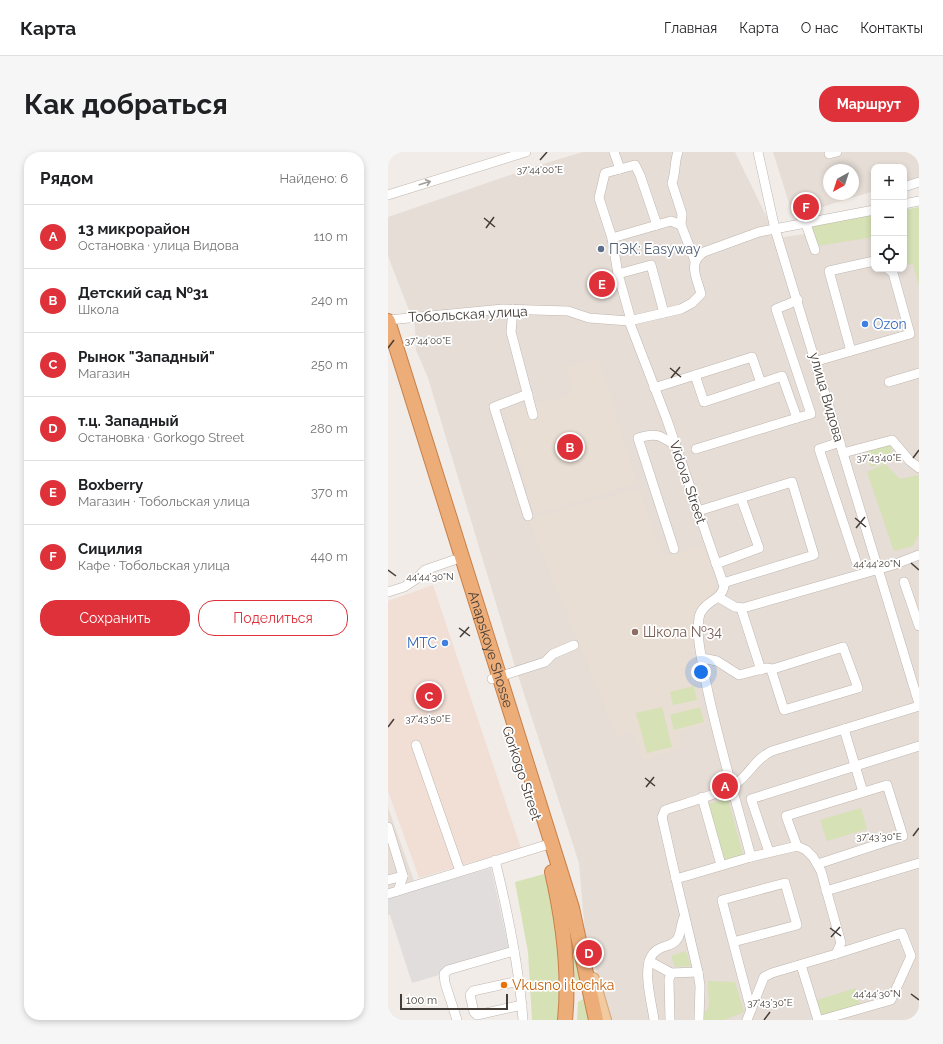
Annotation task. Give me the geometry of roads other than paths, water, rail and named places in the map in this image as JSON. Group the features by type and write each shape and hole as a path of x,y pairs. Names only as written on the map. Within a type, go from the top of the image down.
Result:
{"highway":[{"name":"Anapskoye Shosse","path":"388,321 496,677 572,908 596,1020"},
{"name":"Anapskoye Shosse","path":"388,353 454,560 496,677"},
{"name":"Gorkogo Street","path":"496,677 540,830 546,845 560,908 565,944 567,1004 565,1020"}],"main road":[{"path":"540,830 547,837 563,900 569,947 572,989 571,1020"},
{"path":"572,908 605,1020"}],"street":[{"path":"388,195 526,152"},
{"path":"614,152 620,169 635,165 640,175 657,225"},
{"path":"678,152 674,162 676,171 672,183 682,214 681,225 695,261 704,252 775,229 871,211"},
{"path":"758,152 775,229"},
{"name":"Vidova Street","path":"620,169 605,173 599,198 612,238 618,274 630,321 676,446 723,583"},
{"path":"907,186 919,182"},
{"path":"907,203 919,201"},
{"path":"612,238 671,221 681,225"},
{"path":"806,224 815,250"},
{"name":"улица Видова","path":"775,229 817,361 877,568 919,705"},
{"name":"Тобольская улица","path":"388,321 513,309 568,311 589,318 630,321 686,306 702,294 693,268 695,261"},
{"path":"851,351 829,271 871,262"},
{"path":"618,274 651,265 664,313"},
{"path":"817,361 910,334 892,272"},
{"path":"696,449 811,414 776,309 798,300"},
{"path":"513,309 512,332 533,415"},
{"path":"654,388 752,357 761,383"},
{"path":"889,382 919,373"},
{"path":"695,375 704,402 782,376 797,418"},
{"path":"528,394 494,407 528,516"},
{"path":"674,550 638,438 648,435 660,435 676,446"},
{"path":"843,453 892,440 910,461 919,468"},
{"path":"840,442 820,450 856,561"},
{"path":"698,511 792,482 814,555 723,583 723,591 718,598 704,606 699,616 698,638 712,716 751,857"},
{"path":"716,564 759,548 741,498"},
{"path":"718,598 735,607 741,608 877,568 893,565 919,555"},
{"path":"388,592 410,583 426,570 454,560"},
{"path":"904,582 919,626"},
{"path":"702,658 717,661 739,675 766,669 843,647 858,688 784,710 766,669 741,608"},
{"path":"496,677 545,662 553,654 574,645"},
{"path":"910,675 919,671"},
{"path":"699,1020 700,986 698,972 684,918 662,817 665,810 732,786 744,777 764,754 919,705"},
{"path":"844,729 863,792"},
{"path":"416,745 460,871"},
{"path":"769,852 751,799 919,746"},
{"path":"797,846 786,816 887,785 902,836 818,864"},
{"path":"702,797 721,865"},
{"path":"388,828 403,876 398,891"},
{"path":"388,894 546,845"},
{"path":"676,879 769,852 797,846 806,850 818,864 826,891 841,943 836,954"},
{"path":"495,860 514,951 519,980 523,1020"},
{"path":"826,891 919,863"},
{"path":"388,880 403,876"},
{"path":"733,942 797,926 785,883 722,900 733,942 751,1010"},
{"path":"654,1020 647,970 649,961 657,950 674,943 679,937 680,926 684,918"},
{"path":"747,1020 764,977 772,972 801,965 902,933 911,956 891,1000 821,1020"},
{"path":"457,1020 445,983 444,974 448,970 514,951"},
{"path":"649,961 671,973 698,972"},
{"path":"801,965 818,1020"},
{"path":"670,1020 669,980 671,973"},
{"path":"519,980 473,991 470,995 474,1012 477,1015 522,1005"}],"place":[{"name":"Сицилия","path":"806,207"},
{"name":"ПЭК: Easyway","path":"601,249"},
{"name":"Boxberry","path":"602,284"},
{"name":"Ozon","path":"865,324"},
{"name":"Детский сад №31","path":"570,447"},
{"name":"Школа №34","path":"635,632"},
{"name":"МТС","path":"445,643"},
{"name":"Рынок \"Западный\"","path":"429,696"},
{"name":"13 микрорайон","path":"725,786"},
{"name":"т.ц. Западный","path":"589,953"},
{"name":"Vkusno i tochka","path":"504,985"}]}
